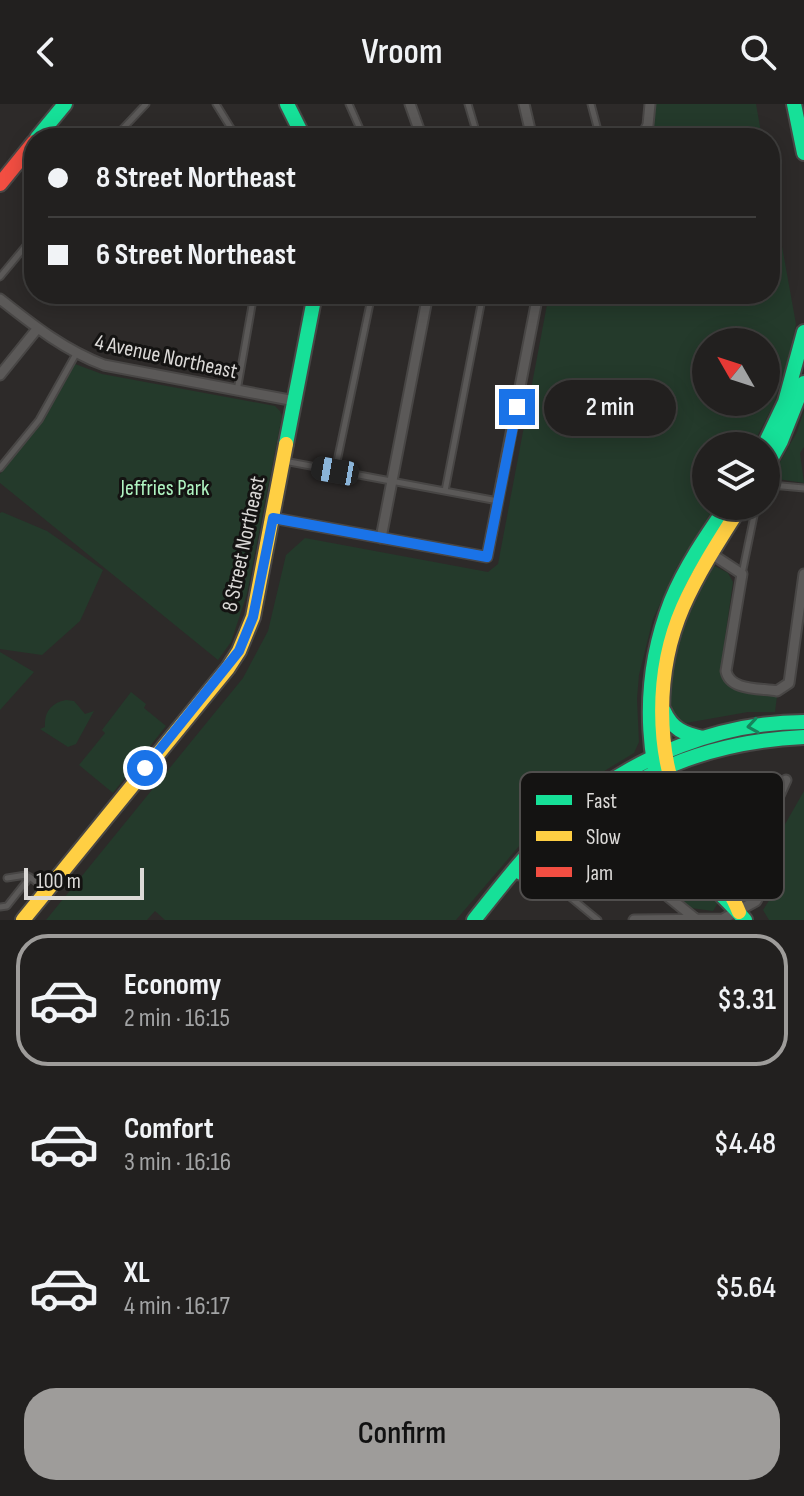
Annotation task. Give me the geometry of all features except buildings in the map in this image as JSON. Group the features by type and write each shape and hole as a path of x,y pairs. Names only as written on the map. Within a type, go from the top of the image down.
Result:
{"main road":[{"path":"46,128 65,104"},
{"path":"287,104 299,128"},
{"path":"794,104 804,153"},
{"path":"0,184 24,155"},
{"name":"8 Street Northeast","path":"23,920 239,651 253,617 313,304"},
{"path":"770,432 790,388 804,332"},
{"path":"780,443 804,383"},
{"path":"659,760 663,667 669,640 720,520"},
{"path":"662,772 651,677 657,646 686,570 730,520"},
{"path":"661,703 668,722 675,730 704,745 804,737"},
{"path":"631,772 752,725 804,722"},
{"path":"683,772 704,745"},
{"path":"643,772 659,760"},
{"path":"474,920 520,861"},
{"path":"474,920 520,875"}],"street":[{"path":"410,104 418,128"},
{"path":"524,104 530,128"},
{"path":"646,128 650,104"},
{"name":"4 Avenue Northeast","path":"0,299 37,329 76,354 104,365 295,401"},
{"path":"381,538 426,304"},
{"path":"273,518 487,557 536,304"},
{"path":"0,375 37,329"},
{"path":"705,550 742,574 726,671 727,677 735,685 777,691 789,683 804,574"},
{"path":"784,784 786,780"},
{"path":"673,900 697,920"},
{"path":"634,920 742,916 757,900"}],"lane":[{"path":"123,128 146,104"},
{"path":"216,104 231,128"},
{"path":"349,104 360,128"},
{"path":"468,104 475,128"},
{"path":"591,104 597,128"},
{"path":"0,277 24,248"},
{"path":"237,391 252,304"},
{"path":"335,471 370,304"},
{"path":"445,491 481,304"},
{"path":"0,468 39,420 76,354"},
{"path":"284,461 499,501"},
{"path":"780,486 804,488"},
{"path":"742,574 753,520"},
{"path":"7,878 26,875 47,891"},
{"path":"0,907 7,906 30,877"},
{"path":"574,900 598,920"}],"green space":[{"path":"655,104 756,104 760,128 649,128"},
{"path":"780,235 796,324 780,386 780,328 692,328 692,416 768,416 759,432 692,432 692,520 706,520 677,567 653,619 639,675 639,742 634,753 603,772 520,772 520,845 456,920 165,920 155,911 147,920 46,920 243,678 268,631 286,555 305,538 488,572 498,564 547,304 780,304"},
{"name":"Jeffries Park","path":"75,364 102,374 275,406 280,411 282,416 247,594 231,642 218,660 0,483 0,474 44,420"},
{"path":"804,411 804,447 800,453 804,483 780,479 780,462 797,432"},
{"path":"2,512 47,531 103,570 80,621 42,655 0,649"},
{"path":"713,565 728,573 733,582 720,673 724,681 736,690 777,696 775,712 748,712 686,723 678,721 669,711 673,671 692,603 708,567"},
{"path":"0,652 34,672 0,710"},
{"path":"131,692 146,704 144,708 166,726 113,793 79,765 105,733 102,730"},
{"path":"66,700 74,701 85,714 94,711 76,744 68,747 40,729 45,727 50,709"},
{"path":"804,791 804,920 769,920 763,910 769,900 784,900 784,826"},
{"path":"681,900 716,900 718,903 713,911 691,908"}],"traffic: fast":[{"path":"45,128 65,104"},
{"path":"287,104 299,128"},
{"path":"794,104 804,153"},
{"path":"286,444 313,304"},
{"path":"771,432 785,402 804,332"},
{"path":"780,443 804,383"},
{"path":"656,772 650,731 650,698 661,632 671,601 689,564 718,520"},
{"path":"664,711 679,730 703,738"},
{"path":"625,772 651,758 711,736 742,728 804,722"},
{"path":"658,772 720,749 804,737"},
{"path":"474,920 520,863"},
{"path":"726,900 745,920"}],"traffic: slow":[{"path":"23,920 239,651 253,617 286,444"},
{"path":"669,772 662,712 667,658 683,607 732,520"},
{"path":"733,900 739,912"}],"traffic: jam":[{"path":"0,184 24,154"}],"route":[{"path":"145,768 239,651 253,617 273,518 487,557 517,407"}]}
